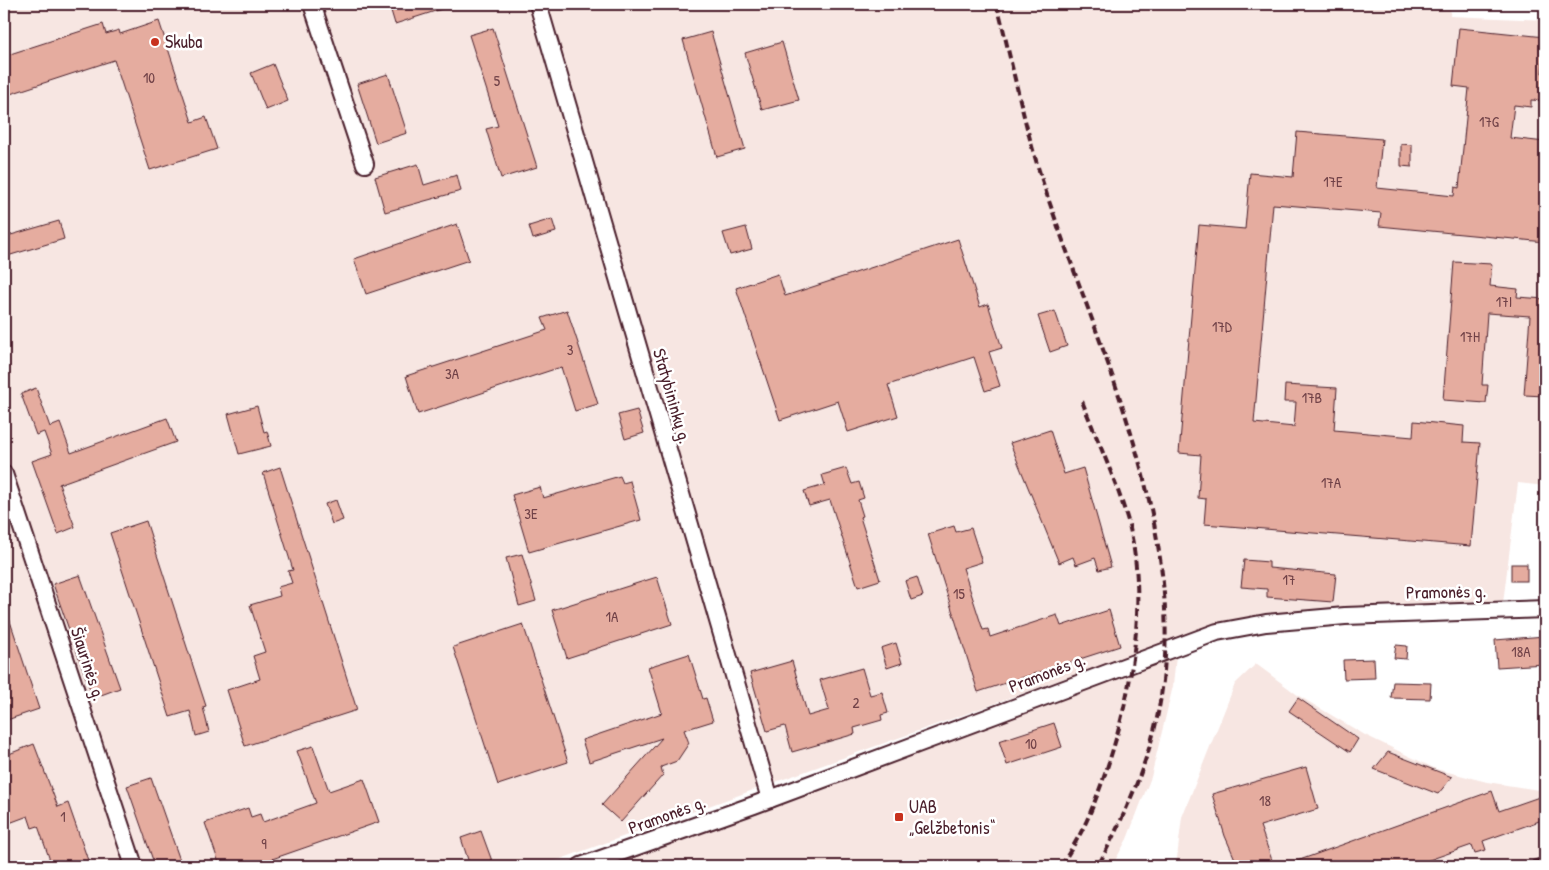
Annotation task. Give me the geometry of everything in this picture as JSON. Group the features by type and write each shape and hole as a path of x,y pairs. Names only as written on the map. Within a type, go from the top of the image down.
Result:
{"street":[{"path":"312,4 365,164"},
{"name":"Statybininkų g.","path":"538,4 770,799"},
{"name":"Šiaurinės g.","path":"4,474 134,866"},
{"name":"Pramonės g.","path":"581,866 770,799 1165,650 1237,627 1345,616 1545,609"}],"shaded area":[{"path":"4,4 1451,4 1450,16 1545,20 1545,486 1518,483 1503,603 1262,614 1190,634 541,866 144,866 4,452"},
{"path":"4,498 126,866 4,866"},
{"path":"1176,655 1173,686 1151,777 1127,839 1112,866 619,866 616,861"},
{"path":"1256,664 1299,696 1365,735 1436,769 1487,782 1545,791 1545,866 1176,866 1182,817 1235,684"}],"building":[{"path":"389,4 451,4 451,6 395,24"},
{"path":"159,21 192,122 206,117 217,149 150,170 114,60 4,96 4,56 103,24 106,34 119,30 120,34"},
{"path":"493,28 537,167 501,178 486,129 498,126 469,35"},
{"path":"1459,28 1545,37 1542,73 1545,74 1545,101 1531,100 1531,107 1514,105 1510,138 1545,142 1545,242 1379,226 1381,213 1273,204 1254,423 1294,427 1296,402 1284,402 1285,385 1337,388 1334,430 1413,437 1414,421 1464,426 1463,442 1480,443 1471,546 1204,524 1206,499 1198,498 1201,455 1179,453 1199,225 1245,229 1250,173 1293,177 1297,132 1382,139 1377,188 1454,196 1455,187 1459,188 1469,88 1453,86"},
{"path":"711,32 745,149 717,157 683,40"},
{"path":"782,42 799,100 762,110 745,53"},
{"path":"273,64 288,101 266,110 251,73"},
{"path":"388,74 407,133 376,143 357,84"},
{"path":"1401,144 1412,145 1412,167 1401,166"},
{"path":"418,164 424,185 457,175 461,191 385,212 375,177"},
{"path":"552,219 556,232 533,239 529,226"},
{"path":"59,221 64,239 4,257 4,237"},
{"path":"457,224 469,260 366,294 354,259"},
{"path":"746,227 752,249 730,255 723,233"},
{"path":"958,239 980,307 988,304 1002,348 989,352 1000,386 985,391 974,357 888,385 898,416 848,432 838,401 780,420 736,288 778,274 785,296"},
{"path":"1454,262 1492,264 1490,286 1518,289 1517,297 1545,299 1545,396 1524,395 1530,316 1487,313 1482,385 1488,385 1486,403 1443,400"},
{"path":"567,310 598,404 575,411 561,367 418,414 406,376 547,330 542,318"},
{"path":"1055,311 1067,346 1050,352 1038,316"},
{"path":"36,388 50,427 60,423 71,453 167,418 176,442 59,484 75,527 58,534 32,461 52,454 44,432 36,435 21,394"},
{"path":"257,406 264,432 267,431 271,446 239,454 228,414"},
{"path":"637,410 644,433 625,439 618,415"},
{"path":"1050,430 1064,474 1083,468 1111,567 1099,570 1095,558 1076,565 1073,557 1059,563 1010,443"},
{"path":"280,467 357,710 245,746 227,690 260,679 253,656 265,652 250,605 280,596 278,587 292,583 288,571 293,570 263,473"},
{"path":"846,468 852,484 859,482 864,498 858,500 863,516 860,517 880,580 858,587 830,500 809,506 804,491 825,485 822,475"},
{"path":"620,476 623,483 630,481 641,520 529,552 512,495 540,487 543,498"},
{"path":"336,500 343,520 332,524 325,504"},
{"path":"146,521 206,706 203,707 209,732 196,736 190,711 170,717 110,533"},
{"path":"954,526 956,532 971,528 982,562 963,568 983,630 988,629 990,637 1057,615 1061,626 1109,610 1120,646 978,692 928,534"},
{"path":"522,554 536,601 519,606 506,558"},
{"path":"1244,560 1269,562 1269,568 1336,574 1333,602 1267,597 1267,589 1241,587"},
{"path":"1511,564 1527,564 1527,581 1511,581"},
{"path":"80,575 120,688 93,698 53,584"},
{"path":"657,577 672,624 567,658 552,610"},
{"path":"917,577 923,596 911,600 905,581"},
{"path":"6,609 39,709 4,721 4,610"},
{"path":"523,624 568,762 498,785 453,647"},
{"path":"1545,636 1545,664 1497,667 1495,640"},
{"path":"896,643 902,663 887,668 881,648"},
{"path":"1396,645 1407,646 1406,659 1394,658"},
{"path":"689,654 703,699 706,698 713,721 684,730 689,743 677,761 661,767 663,775 621,822 602,805 662,738 589,762 582,740 662,713 648,667"},
{"path":"1374,659 1375,678 1344,679 1343,660"},
{"path":"792,661 808,716 829,710 820,680 862,668 870,695 882,692 888,713 881,715 882,720 854,728 855,734 792,752 785,726 767,731 750,673"},
{"path":"1393,682 1431,683 1430,699 1391,698"},
{"path":"1298,698 1358,739 1350,752 1289,711"},
{"path":"1054,723 1062,747 1007,765 999,741"},
{"path":"34,744 58,807 68,803 90,866 52,866 38,826 32,828 28,816 4,825 4,756"},
{"path":"313,746 329,791 364,779 379,822 252,866 220,866 205,823 248,808 251,817 260,814 263,822 316,803 297,751"},
{"path":"1388,752 1452,777 1438,794 1374,769"},
{"path":"1306,767 1318,809 1260,826 1274,866 1238,866 1225,836 1212,794"},
{"path":"151,778 182,866 155,866 127,786"},
{"path":"1492,791 1499,811 1545,795 1545,819 1483,841 1486,850 1475,853 1472,845 1412,866 1283,866"},
{"path":"481,831 492,861 470,866 461,838"}],"railway":[{"path":"997,4 1036,161 1116,387 1138,458 1155,529 1164,601 1164,672 1151,742 1128,806 1098,866"},
{"path":"1061,866 1087,820 1113,751 1131,673 1136,633 1137,594 1135,557 1128,521 1112,475 1082,401"},
{"path":"1521,866 1545,858"}],"place":[{"name":"Skuba","path":"155,42"},
{"name":"UAB „Gelžbetonis“","path":"899,817"}]}
